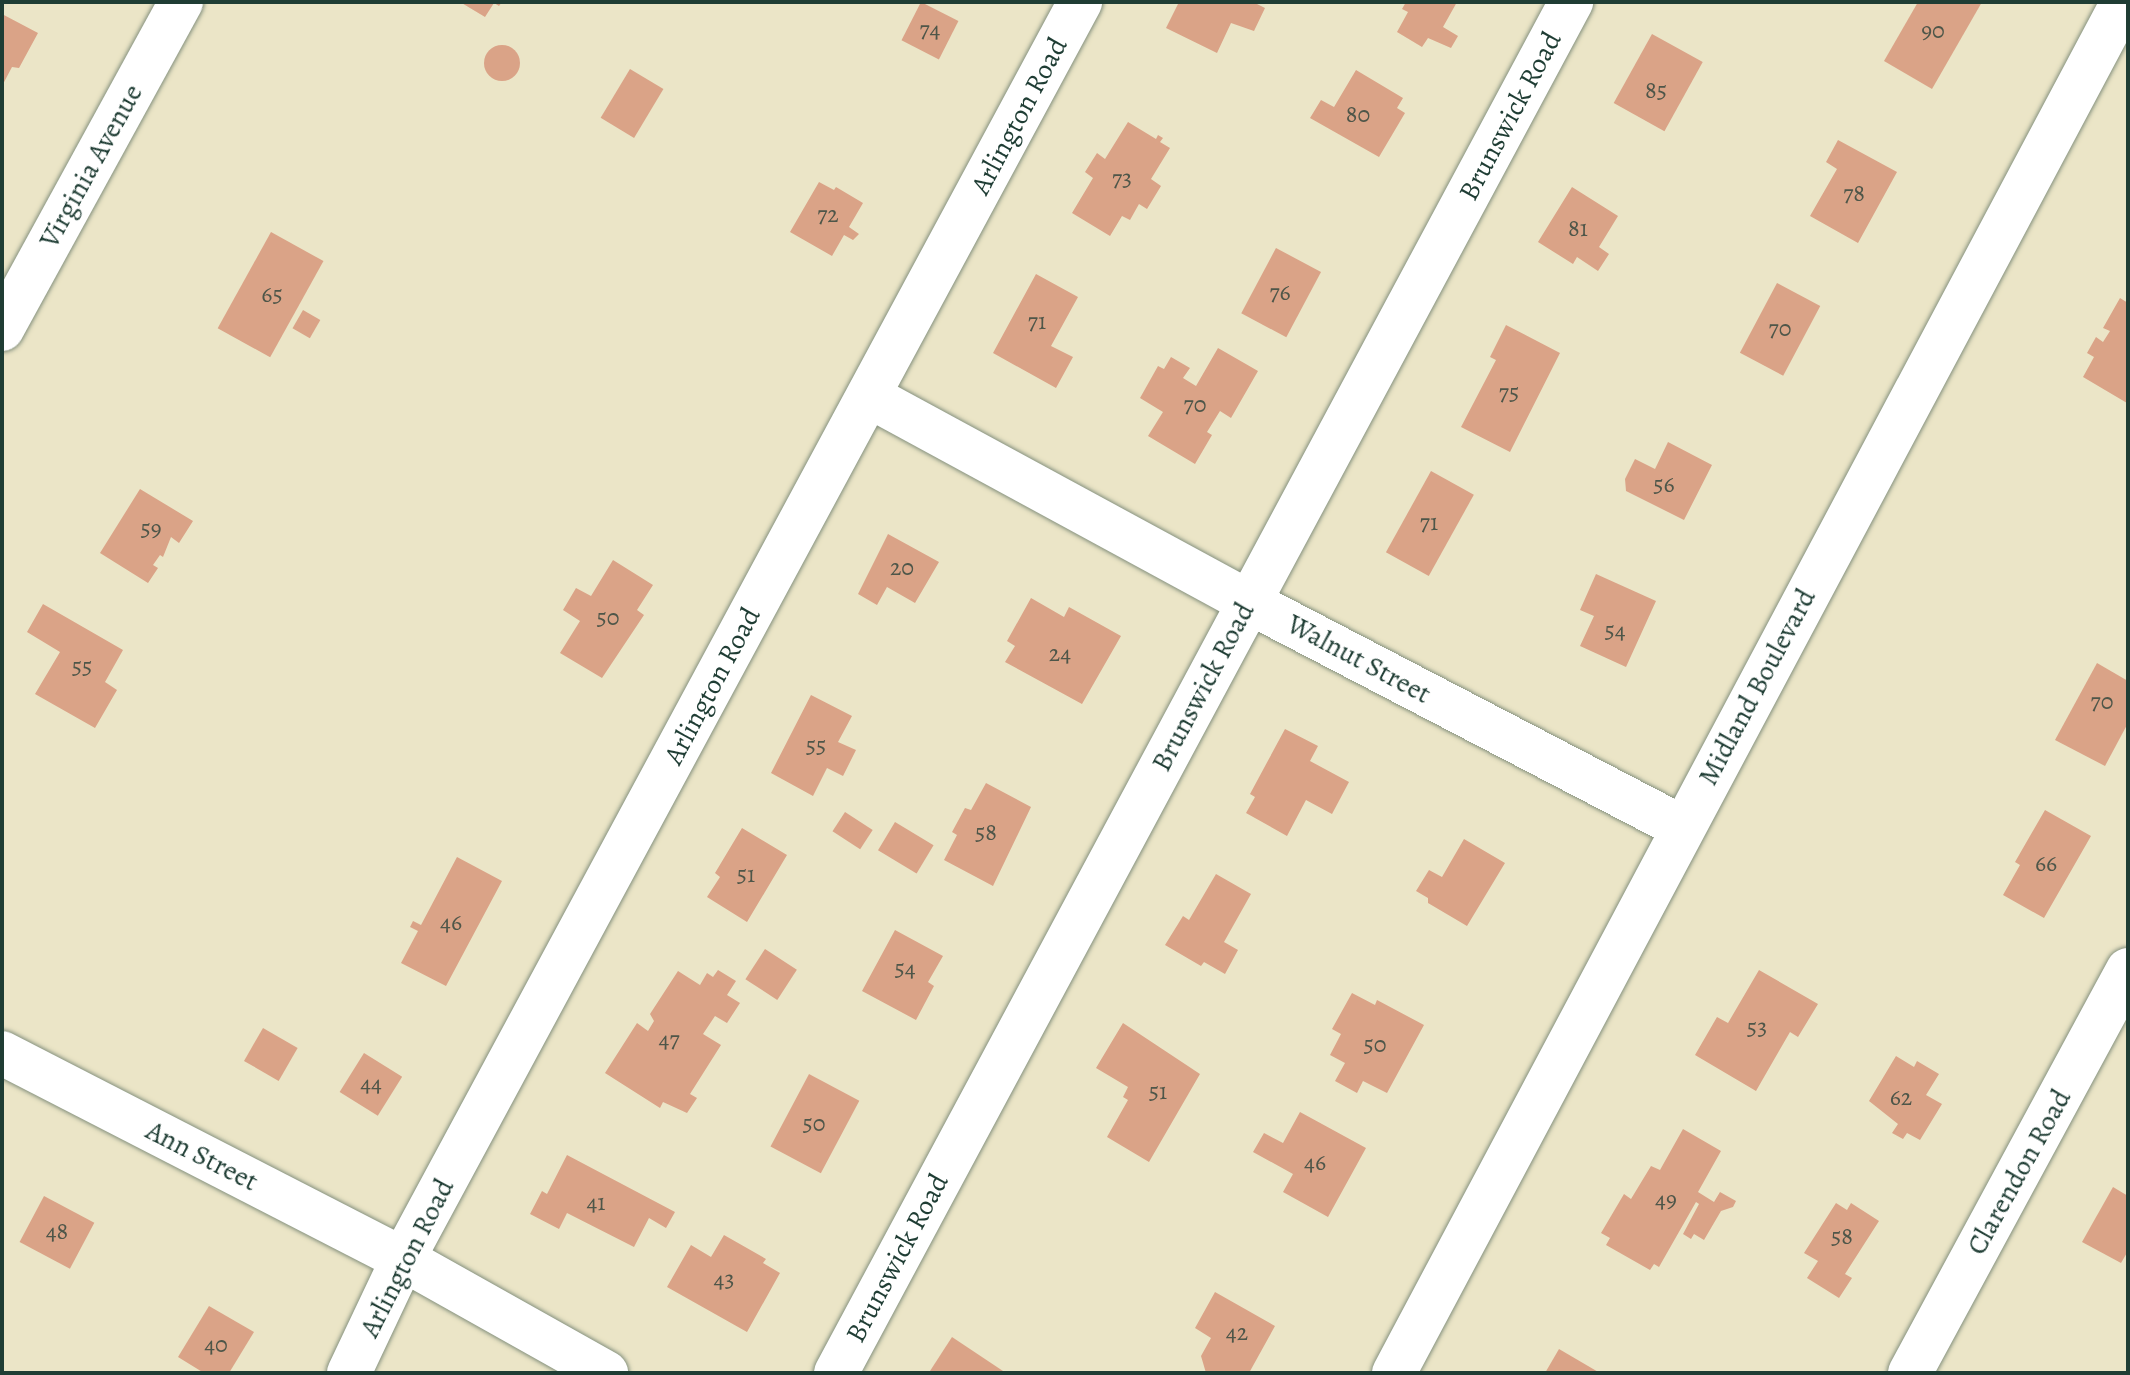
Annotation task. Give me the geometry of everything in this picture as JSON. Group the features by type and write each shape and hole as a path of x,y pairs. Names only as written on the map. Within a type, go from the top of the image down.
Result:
{"street":[{"name":"Virginia Avenue","path":"2,329 181,2"},
{"name":"Arlington Road","path":"349,1373 403,1259 1080,2"},
{"name":"Brunswick Road","path":"836,1373 1571,2"},
{"name":"Midland Boulevard","path":"1394,1373 2123,2"},
{"name":"Walnut Street","path":"869,396 1249,602 1682,827"},
{"name":"Clarendon Road","path":"1910,1373 2128,970"},
{"name":"Ann Street","path":"2,1053 403,1259 606,1373"}],"building":[{"path":"460,2 502,2 499,6 494,3 485,17"},
{"path":"921,2 958,21 939,59 901,40"},
{"path":"1179,2 1253,2 1265,8 1254,31 1231,23 1217,53 1166,28"},
{"path":"1406,2 1457,2 1443,27 1458,36 1451,48 1428,38 1422,47 1397,32 1408,12 1402,9"},
{"path":"1918,2 1982,2 1932,89 1884,61"},
{"path":"2,14 38,33 19,68 12,67 2,86"},
{"path":"1652,34 1703,62 1664,131 1614,103"},
{"path":"502,45 515,50 520,63 515,76 502,81 489,76 484,63 489,50"},
{"path":"630,69 663,89 634,138 601,118"},
{"path":"1356,70 1403,98 1397,108 1405,113 1379,157 1310,118 1321,100 1334,107"},
{"path":"1128,122 1156,139 1158,135 1163,138 1160,142 1170,148 1151,179 1161,186 1147,209 1139,204 1130,220 1122,216 1110,236 1072,213 1093,178 1085,172 1097,153 1105,159"},
{"path":"1838,140 1897,172 1858,243 1810,216 1837,169 1826,162"},
{"path":"819,182 834,190 836,187 863,203 849,227 859,234 853,240 844,235 832,256 790,232"},
{"path":"1572,187 1618,216 1599,247 1609,254 1598,271 1577,257 1573,264 1538,242"},
{"path":"271,232 323,261 270,357 218,328"},
{"path":"1276,248 1321,272 1286,337 1241,313"},
{"path":"1036,274 1078,297 1051,346 1073,357 1056,388 993,353"},
{"path":"1777,283 1820,306 1783,376 1740,353"},
{"path":"2120,298 2128,303 2127,403 2083,377 2094,357 2087,353 2096,337 2103,342 2110,331 2103,328"},
{"path":"303,310 320,320 310,338 292,328"},
{"path":"1506,325 1560,353 1510,452 1461,427 1496,360 1490,357"},
{"path":"1218,348 1258,371 1231,418 1220,411 1207,432 1212,435 1195,464 1148,436 1163,412 1140,398 1158,366 1164,369 1171,357 1190,368 1183,378 1196,386"},
{"path":"1668,442 1712,465 1684,520 1626,491 1625,479 1635,459 1655,469"},
{"path":"1431,471 1474,495 1429,576 1386,552"},
{"path":"140,489 193,521 179,543 171,537 163,557 160,555 153,565 158,568 148,583 100,553"},
{"path":"888,534 939,562 915,603 887,587 877,605 858,594"},
{"path":"613,560 653,585 637,610 644,615 602,678 560,653 580,621 563,610 576,588 591,596"},
{"path":"1596,574 1656,601 1626,667 1580,646 1594,616 1580,610"},
{"path":"1031,598 1064,617 1069,607 1121,636 1082,704 1005,662 1015,646 1007,641"},
{"path":"43,604 123,650 105,682 117,690 95,728 35,694 60,652 27,632"},
{"path":"2097,663 2128,681 2128,723 2105,766 2055,740"},
{"path":"811,695 852,716 838,742 856,750 843,776 827,768 813,796 771,773"},
{"path":"1285,729 1318,746 1310,761 1349,782 1332,814 1306,800 1287,836 1246,813 1255,797 1250,794"},
{"path":"986,783 1031,807 993,886 944,860 957,835 952,832 965,808 971,810"},
{"path":"2045,810 2091,836 2044,918 2003,895 2020,865 2015,862"},
{"path":"845,812 873,830 860,849 832,831"},
{"path":"895,822 934,845 917,873 878,850"},
{"path":"742,828 787,855 747,922 707,897 720,877 715,873"},
{"path":"1464,839 1505,863 1467,926 1428,903 1428,898 1416,891 1429,870 1442,877"},
{"path":"457,857 502,881 446,986 401,963 418,931 410,927 413,921 421,925"},
{"path":"1216,874 1251,894 1224,942 1238,950 1225,974 1204,962 1201,966 1165,945 1183,916 1189,920"},
{"path":"895,930 943,956 928,982 934,986 916,1020 862,991"},
{"path":"765,949 797,970 777,1000 745,979"},
{"path":"718,970 736,981 727,995 740,1003 727,1023 715,1016 703,1034 721,1045 690,1094 697,1098 687,1113 663,1102 660,1108 605,1073 637,1023 648,1031 654,1021 650,1014 678,971 700,985 707,973 713,977"},
{"path":"1759,970 1818,1004 1798,1037 1790,1032 1756,1091 1695,1055 1717,1017 1728,1023"},
{"path":"1352,993 1375,1005 1377,1000 1424,1025 1387,1093 1363,1081 1357,1093 1335,1081 1345,1063 1330,1055 1341,1034 1332,1029"},
{"path":"1123,1023 1200,1074 1149,1162 1107,1137 1128,1100 1123,1097 1128,1087 1096,1068"},
{"path":"263,1028 298,1048 279,1081 244,1061"},
{"path":"364,1053 402,1077 378,1116 340,1092"},
{"path":"1896,1056 1914,1067 1917,1061 1939,1074 1926,1095 1942,1104 1920,1140 1907,1133 1903,1139 1892,1133 1898,1124 1869,1101"},
{"path":"809,1074 859,1101 821,1173 771,1146"},
{"path":"1300,1112 1366,1148 1328,1217 1283,1192 1293,1174 1253,1152 1264,1133 1283,1143"},
{"path":"1683,1129 1721,1151 1698,1192 1714,1202 1720,1192 1736,1201 1733,1207 1721,1211 1704,1240 1694,1234 1691,1239 1683,1234 1699,1204 1696,1202 1659,1267 1654,1264 1650,1270 1606,1245 1610,1238 1601,1233 1624,1194 1631,1199 1651,1166 1660,1170"},
{"path":"567,1155 675,1212 666,1228 649,1218 634,1247 567,1213 559,1229 530,1214 542,1191 547,1194"},
{"path":"2113,1187 2128,1196 2128,1251 2121,1263 2082,1242"},
{"path":"44,1196 94,1223 70,1269 20,1242"},
{"path":"1836,1203 1847,1210 1851,1203 1879,1221 1845,1274 1852,1278 1839,1298 1807,1278 1818,1261 1804,1253"},
{"path":"724,1235 766,1259 763,1263 780,1273 747,1332 667,1287 691,1245 711,1257"},
{"path":"1215,1292 1275,1326 1249,1373 1206,1373 1201,1356 1211,1338 1195,1328"},
{"path":"209,1306 254,1332 229,1373 204,1373 178,1357"},
{"path":"952,1337 1006,1373 930,1371"},
{"path":"1559,1349 1600,1373 1545,1373"}]}
